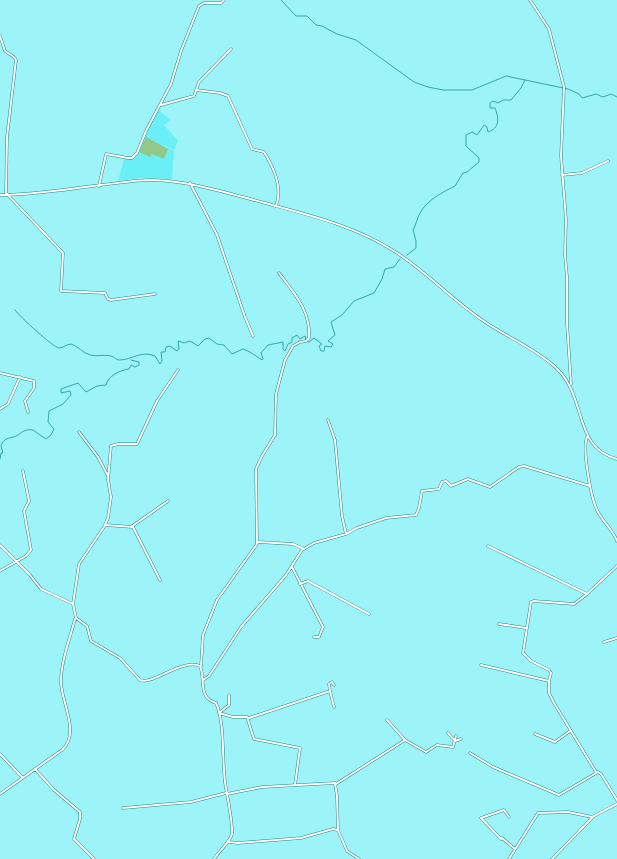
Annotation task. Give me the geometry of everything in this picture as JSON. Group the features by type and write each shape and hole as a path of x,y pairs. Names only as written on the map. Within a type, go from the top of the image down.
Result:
{"street":[{"path":"99,186 106,154 128,158 135,155 149,124 161,105 175,75 181,51 199,6 202,3 221,3 224,0"},
{"path":"530,0 549,29 564,88 561,156 567,227 565,255 571,385 587,437 598,450 617,459"},
{"path":"0,36 6,51 16,60 7,137 6,189 8,195 63,253 62,292 105,293 108,299 111,300 155,294"},
{"path":"161,105 190,99 196,95 199,82 231,49"},
{"path":"196,90 220,93 228,96 252,149 264,152 274,172 279,188 276,206"},
{"path":"562,175 582,173 608,160"},
{"path":"0,195 99,186 138,180 190,183 276,206 352,229 388,247 408,260 478,317 553,364 571,385"},
{"path":"190,183 217,235 253,336"},
{"path":"214,859 219,850 229,842 232,834 219,713 216,703 205,695 201,667 203,635 221,594 258,542 256,469 275,435 276,389 285,360 293,346 300,342 307,341 309,336 307,315 304,307 279,273"},
{"path":"0,794 62,750 68,742 70,731 62,693 62,675 76,618 74,604 76,577 79,564 105,525 109,512 111,497 108,477 110,446 118,444 138,444 157,401 178,370"},
{"path":"0,372 33,381 35,384 25,401 28,412"},
{"path":"0,409 8,404 20,377"},
{"path":"328,420 335,440 342,516 346,534"},
{"path":"79,432 98,457 108,477"},
{"path":"587,437 586,446 590,486 596,509 617,541"},
{"path":"203,680 209,676 256,608 292,567 304,549 314,543 346,534 357,528 386,518 416,515 419,508 422,490 438,489 442,482 446,481 451,486 468,479 490,487 520,467 524,466 590,486"},
{"path":"0,572 26,556 31,550 24,511 29,501 23,471"},
{"path":"105,525 131,527 168,501"},
{"path":"131,527 137,534 160,580"},
{"path":"258,542 293,544 304,549"},
{"path":"0,545 44,591 74,604"},
{"path":"488,546 587,594"},
{"path":"617,566 574,604 531,601 523,654 531,661 549,670 551,698 596,772 601,774 617,800"},
{"path":"292,567 323,627 319,637 314,636"},
{"path":"300,584 308,581 369,614"},
{"path":"76,618 87,626 92,642 120,658 143,682 184,666 197,664 201,667"},
{"path":"499,624 526,628"},
{"path":"604,642 617,638"},
{"path":"481,666 549,681"},
{"path":"334,685 332,682 329,684 334,706"},
{"path":"219,713 233,717 245,716 249,718 330,691"},
{"path":"219,713 229,705 229,695"},
{"path":"249,718 254,739 300,748 295,785"},
{"path":"387,720 405,740 426,752 437,745 453,747 456,736"},
{"path":"535,734 555,742 570,731"},
{"path":"448,733 455,741"},
{"path":"455,741 461,739"},
{"path":"123,808 191,802 262,787 336,784 405,740"},
{"path":"0,754 22,777"},
{"path":"470,754 493,767 559,795 596,772"},
{"path":"35,769 54,790 80,812 81,818 74,838 94,859"},
{"path":"336,784 338,830 347,851 359,859"},
{"path":"552,859 593,817 617,804"},
{"path":"509,817 504,810 481,818 501,839 502,838 515,849"},
{"path":"509,859 538,813 568,812 593,817"},
{"path":"229,842 286,840 301,838 329,829 338,830"}],"shaded area":[{"path":"159,110 170,120 164,125 178,141 174,150 151,139 174,151 172,179 139,178 118,181 124,159 135,158 147,130"}],"green space":[{"path":"146,137 168,149 164,159 152,154 150,157 139,152"}],"waterway":[{"path":"281,0 296,16 307,16 316,25 356,40 414,82 428,87 443,90 472,90 506,76 568,89 579,94 582,98 596,94 603,97 611,94 617,97"},
{"path":"407,255 416,248 413,230 423,208 436,197 455,186 463,173 467,172 479,162 479,158 466,146 466,135 472,132 477,135 484,125 487,127 488,132 495,128 498,119 495,108 490,108 490,103 493,101 498,103 503,100 511,100 521,88 525,80"},
{"path":"15,310 56,347 60,348 71,344 90,355 109,355 117,360 124,360 150,354 155,356 160,364 162,361 161,352 165,352 166,347 170,346 177,351 179,349 178,341 184,343 190,341 198,346 205,339 209,338 217,344 224,345 232,354 243,349 262,360 261,353 268,345 283,342 283,349 285,351 288,344 292,342 292,338 297,335 300,339 305,336 306,341 309,342 314,338 322,344 319,346 321,351 324,351 325,346 331,347 333,344 328,341 335,335 331,322 342,315 354,301 374,293 382,279 385,269 394,267 400,259"},
{"path":"0,459 1,453 3,453 1,446 6,439 28,430 33,430 46,439 51,435 54,429 48,422 49,411 63,404 71,395 70,391 61,393 61,389 78,383 86,392 97,386 106,385 109,379 115,374 129,369 131,365 135,367 139,365 139,362 131,360"}]}
